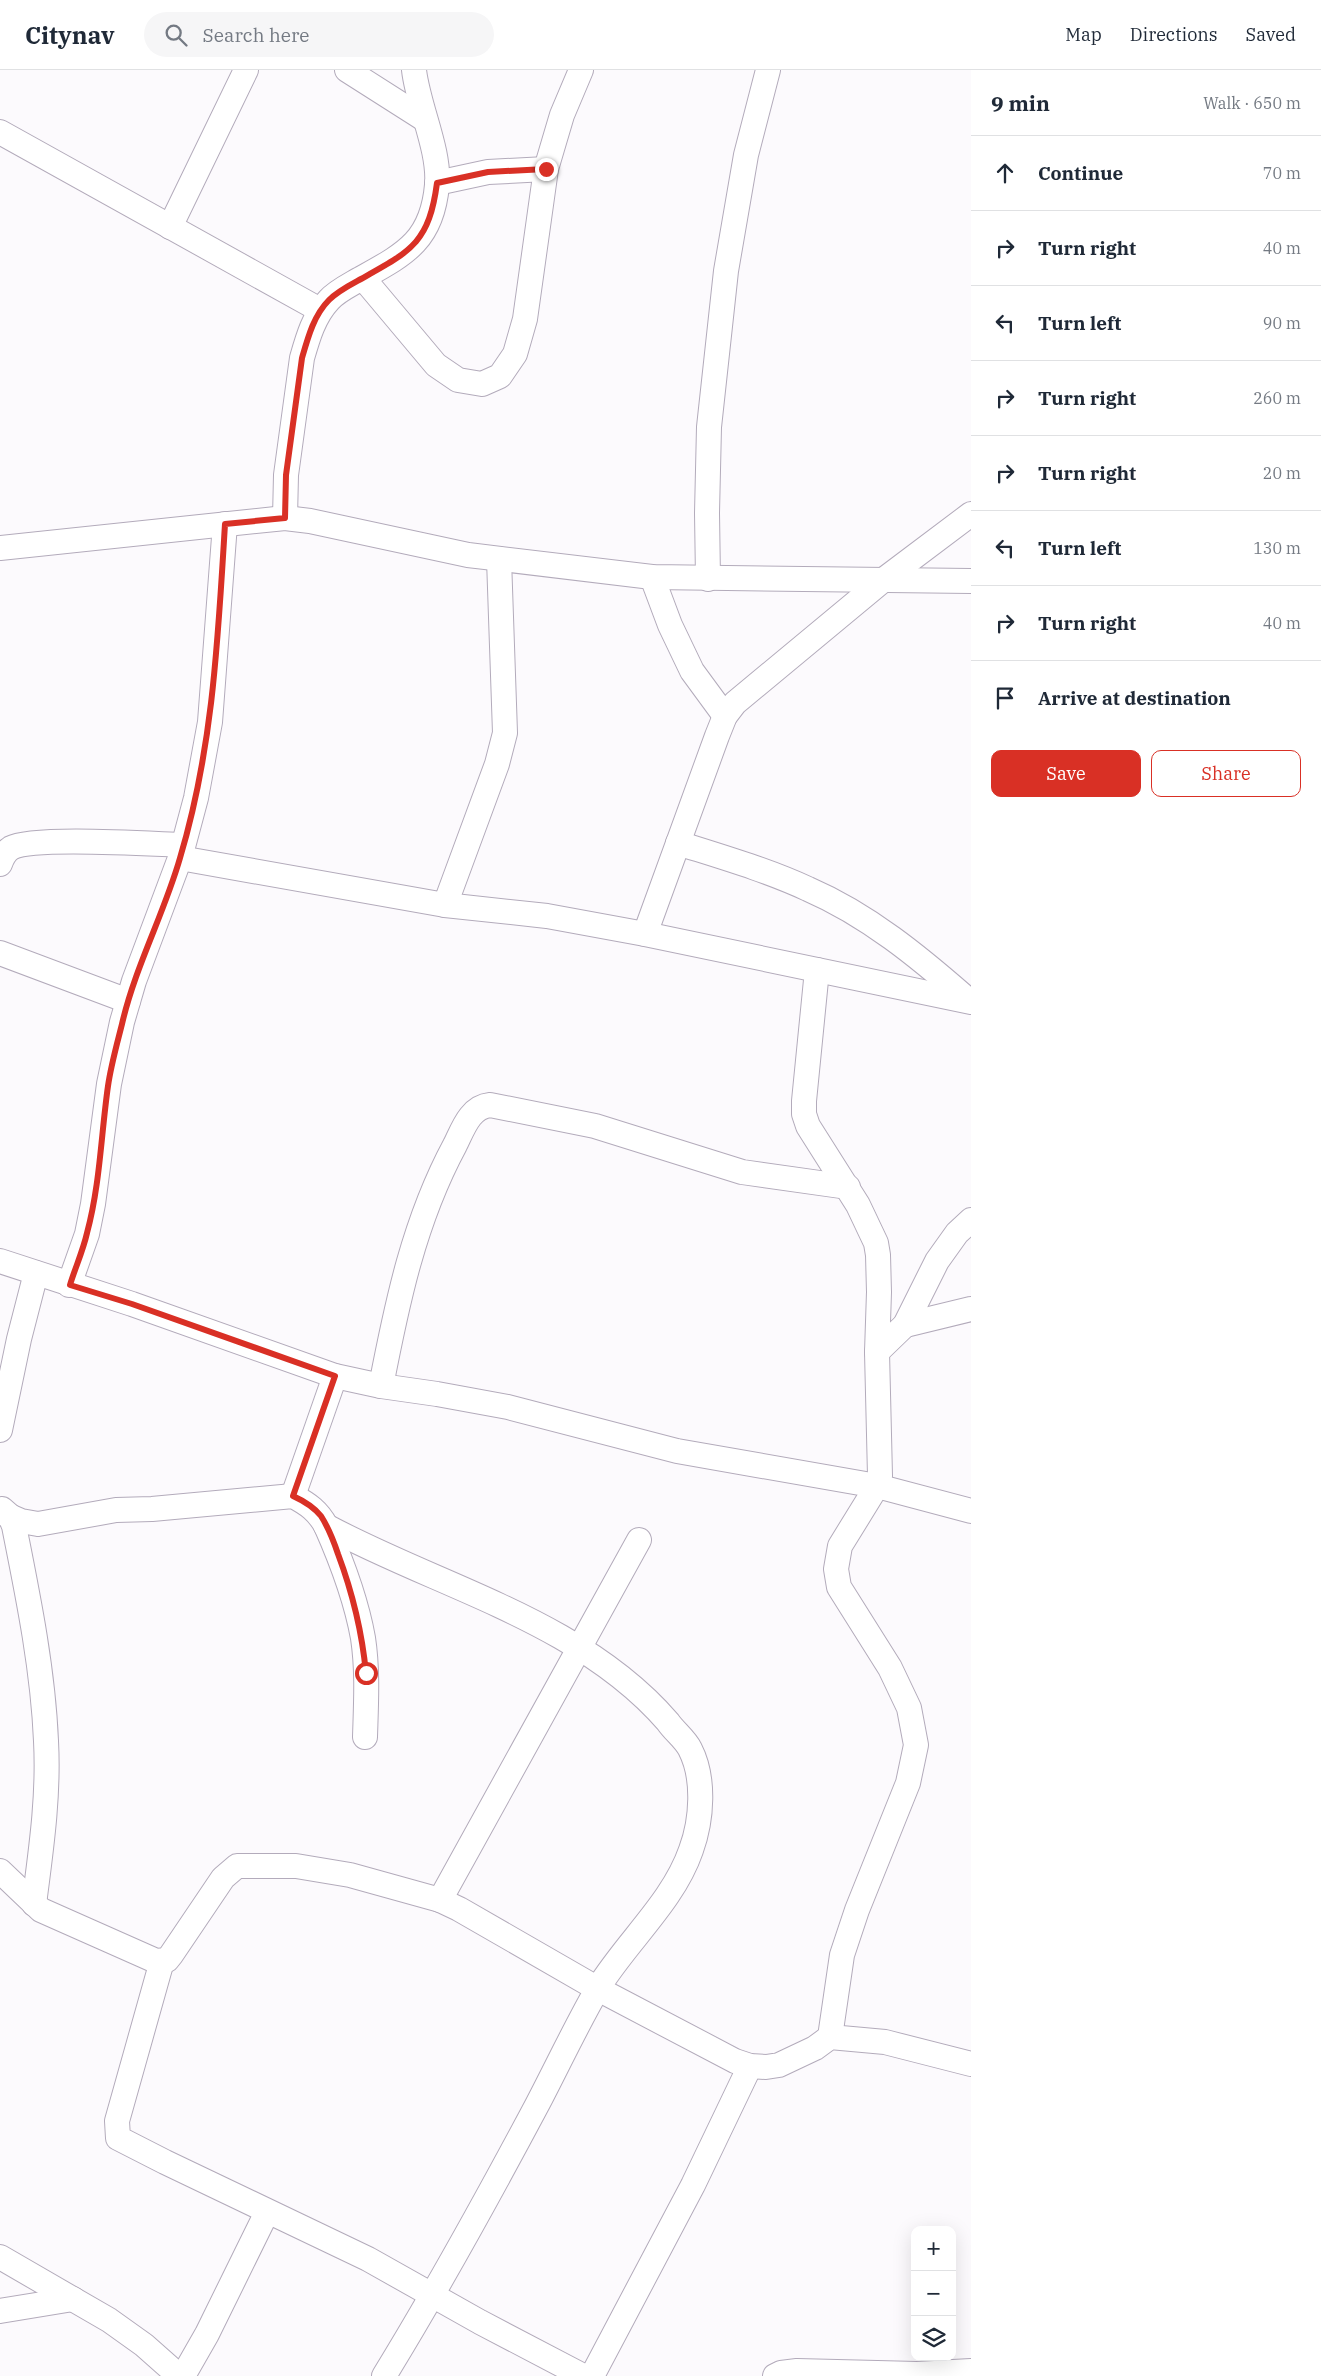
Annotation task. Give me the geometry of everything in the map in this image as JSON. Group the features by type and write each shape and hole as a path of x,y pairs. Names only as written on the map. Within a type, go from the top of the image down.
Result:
{"street":[{"path":"170,227 246,70"},
{"path":"348,70 424,119"},
{"path":"285,518 286,475 302,358 307,339 320,310 330,298 399,257 422,237 434,211 437,183 434,157 416,90 414,70"},
{"path":"362,278 436,365 458,380 466,382 482,384 500,376 515,354 525,319 546,169 562,115 581,70"},
{"path":"708,579 706,513 709,427 726,271 746,155 768,70"},
{"path":"0,132 320,310"},
{"path":"437,183 488,172 546,169"},
{"path":"645,934 725,716 745,693 882,581 971,514"},
{"path":"0,548 285,518 310,521 499,559 652,577 882,581 917,579 971,580"},
{"path":"70,1285 87,1234 92,1212 100,1163 108,1084 128,1001 182,851 196,798 210,722 225,524"},
{"path":"445,906 497,764 505,733 499,559"},
{"path":"652,577 670,625 692,671 725,716"},
{"path":"0,864 6,852 20,845 56,842 182,851 445,906 547,916 710,946 970,1002"},
{"path":"678,842 779,876 829,899 902,945 970,1002"},
{"path":"0,953 128,1001"},
{"path":"817,970 804,1114 808,1126 848,1187 876,1242 880,1292 877,1352 880,1410 880,1476 877,1486 840,1546 836,1569 839,1587 890,1668 909,1708 916,1745 908,1783 857,1910 842,1955 830,2037"},
{"path":"381,1386 396,1307 414,1242 433,1191 451,1152 471,1114 484,1106 490,1105 595,1126 742,1172 848,1187"},
{"path":"877,1352 905,1325 937,1261 957,1233 971,1220"},
{"path":"0,1260 70,1285 132,1304 335,1376 381,1386 508,1407 677,1450 877,1486 971,1511"},
{"path":"0,1430 19,1339 36,1273"},
{"path":"905,1325 971,1309"},
{"path":"293,1496 335,1376"},
{"path":"3,1512 21,1521 38,1524 116,1510 152,1509 293,1496 309,1504 321,1516 326,1526 354,1599 363,1638 366,1673 365,1737"},
{"path":"3,1512 14,1526 28,1597 40,1675 46,1741 45,1819 34,1904"},
{"path":"326,1526 376,1552 497,1603 579,1648 651,1703 690,1749 699,1779 701,1814 691,1852 674,1886 598,1989 433,2296 384,2376"},
{"path":"440,1900 639,1540"},
{"path":"0,1871 34,1904 52,1916 156,1961 162,1961 171,1955 223,1878 237,1866 296,1866 350,1876 440,1900 459,1908 598,1989 736,2061 750,2066 766,2067 791,2061 830,2037 885,2042 971,2064"},
{"path":"162,1961 117,2121 118,2138 267,2212 368,2259 551,2368 583,2376"},
{"path":"592,2376 693,2185 750,2066"},
{"path":"183,2376 207,2334 267,2212"},
{"path":"0,2257 109,2320 137,2340 179,2376"},
{"path":"0,2311 73,2299"},
{"path":"775,2376 781,2373 797,2371 918,2374 971,2371"}],"route":[{"path":"366,1673 363,1638 354,1599 335,1546 321,1516 309,1504 293,1496 335,1376 132,1304 70,1285 87,1234 93,1204 100,1163 108,1084 122,1022 134,982 180,858 196,798 210,722 225,524 285,518 286,475 302,358 307,339 320,310 330,298 399,257 422,237 434,211 437,183 488,172 546,169"}]}
